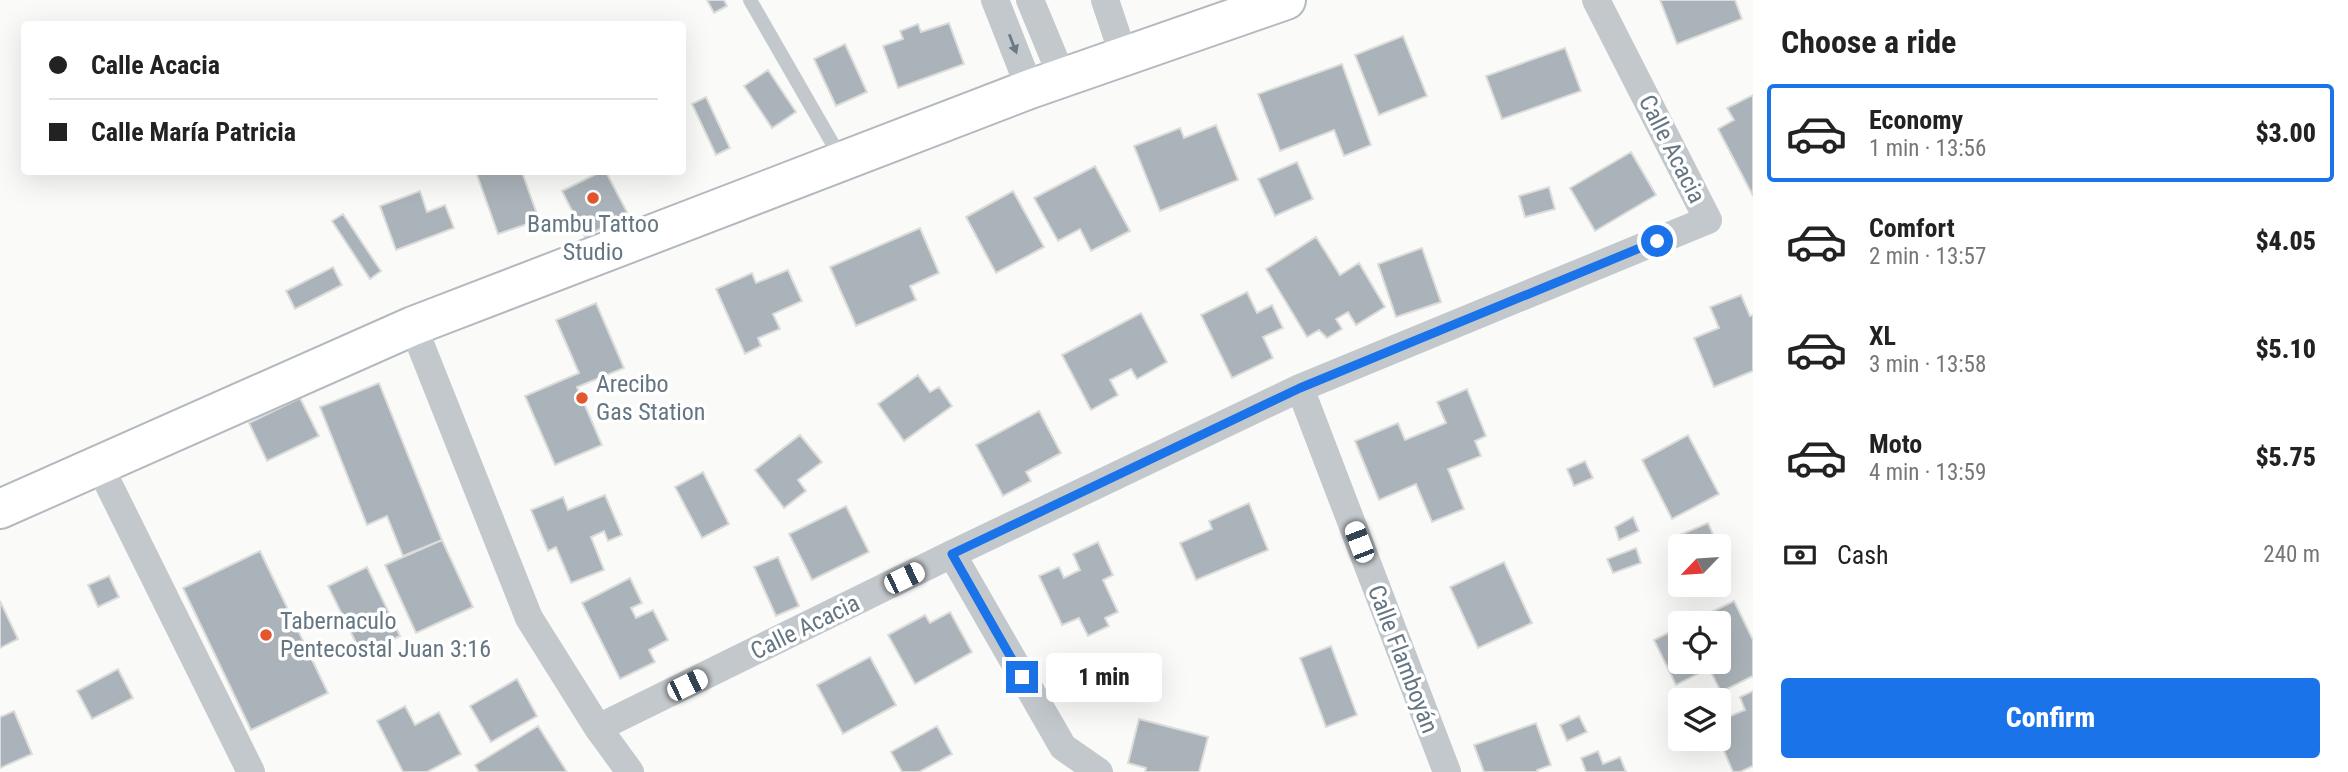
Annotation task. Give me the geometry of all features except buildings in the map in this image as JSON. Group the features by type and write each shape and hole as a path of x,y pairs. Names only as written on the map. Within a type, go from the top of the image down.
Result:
{"street":[{"path":"995,0 1046,83"},
{"path":"1030,0 1046,83"},
{"path":"1105,0 1124,57"},
{"path":"0,509 413,326 1046,83 1286,0"},
{"name":"Calle Acacia","path":"598,728 952,554 1300,388 1708,220 1596,0"},
{"path":"413,326 529,618 598,728 630,772"},
{"name":"Calle Flamboyán","path":"1300,388 1447,772"},
{"path":"99,465 251,772"},
{"path":"952,554 1063,747 1099,772"}],"lane":[{"path":"750,0 842,161"}],"place":[{"name":"Bambu Tattoo Studio","path":"593,198"},
{"name":"Arecibo Gas Station","path":"582,398"},
{"name":"Tabernaculo Pentecostal Juan 3:16","path":"266,635"}],"route":[{"path":"1022,677 952,554 1300,388 1657,241"}]}
